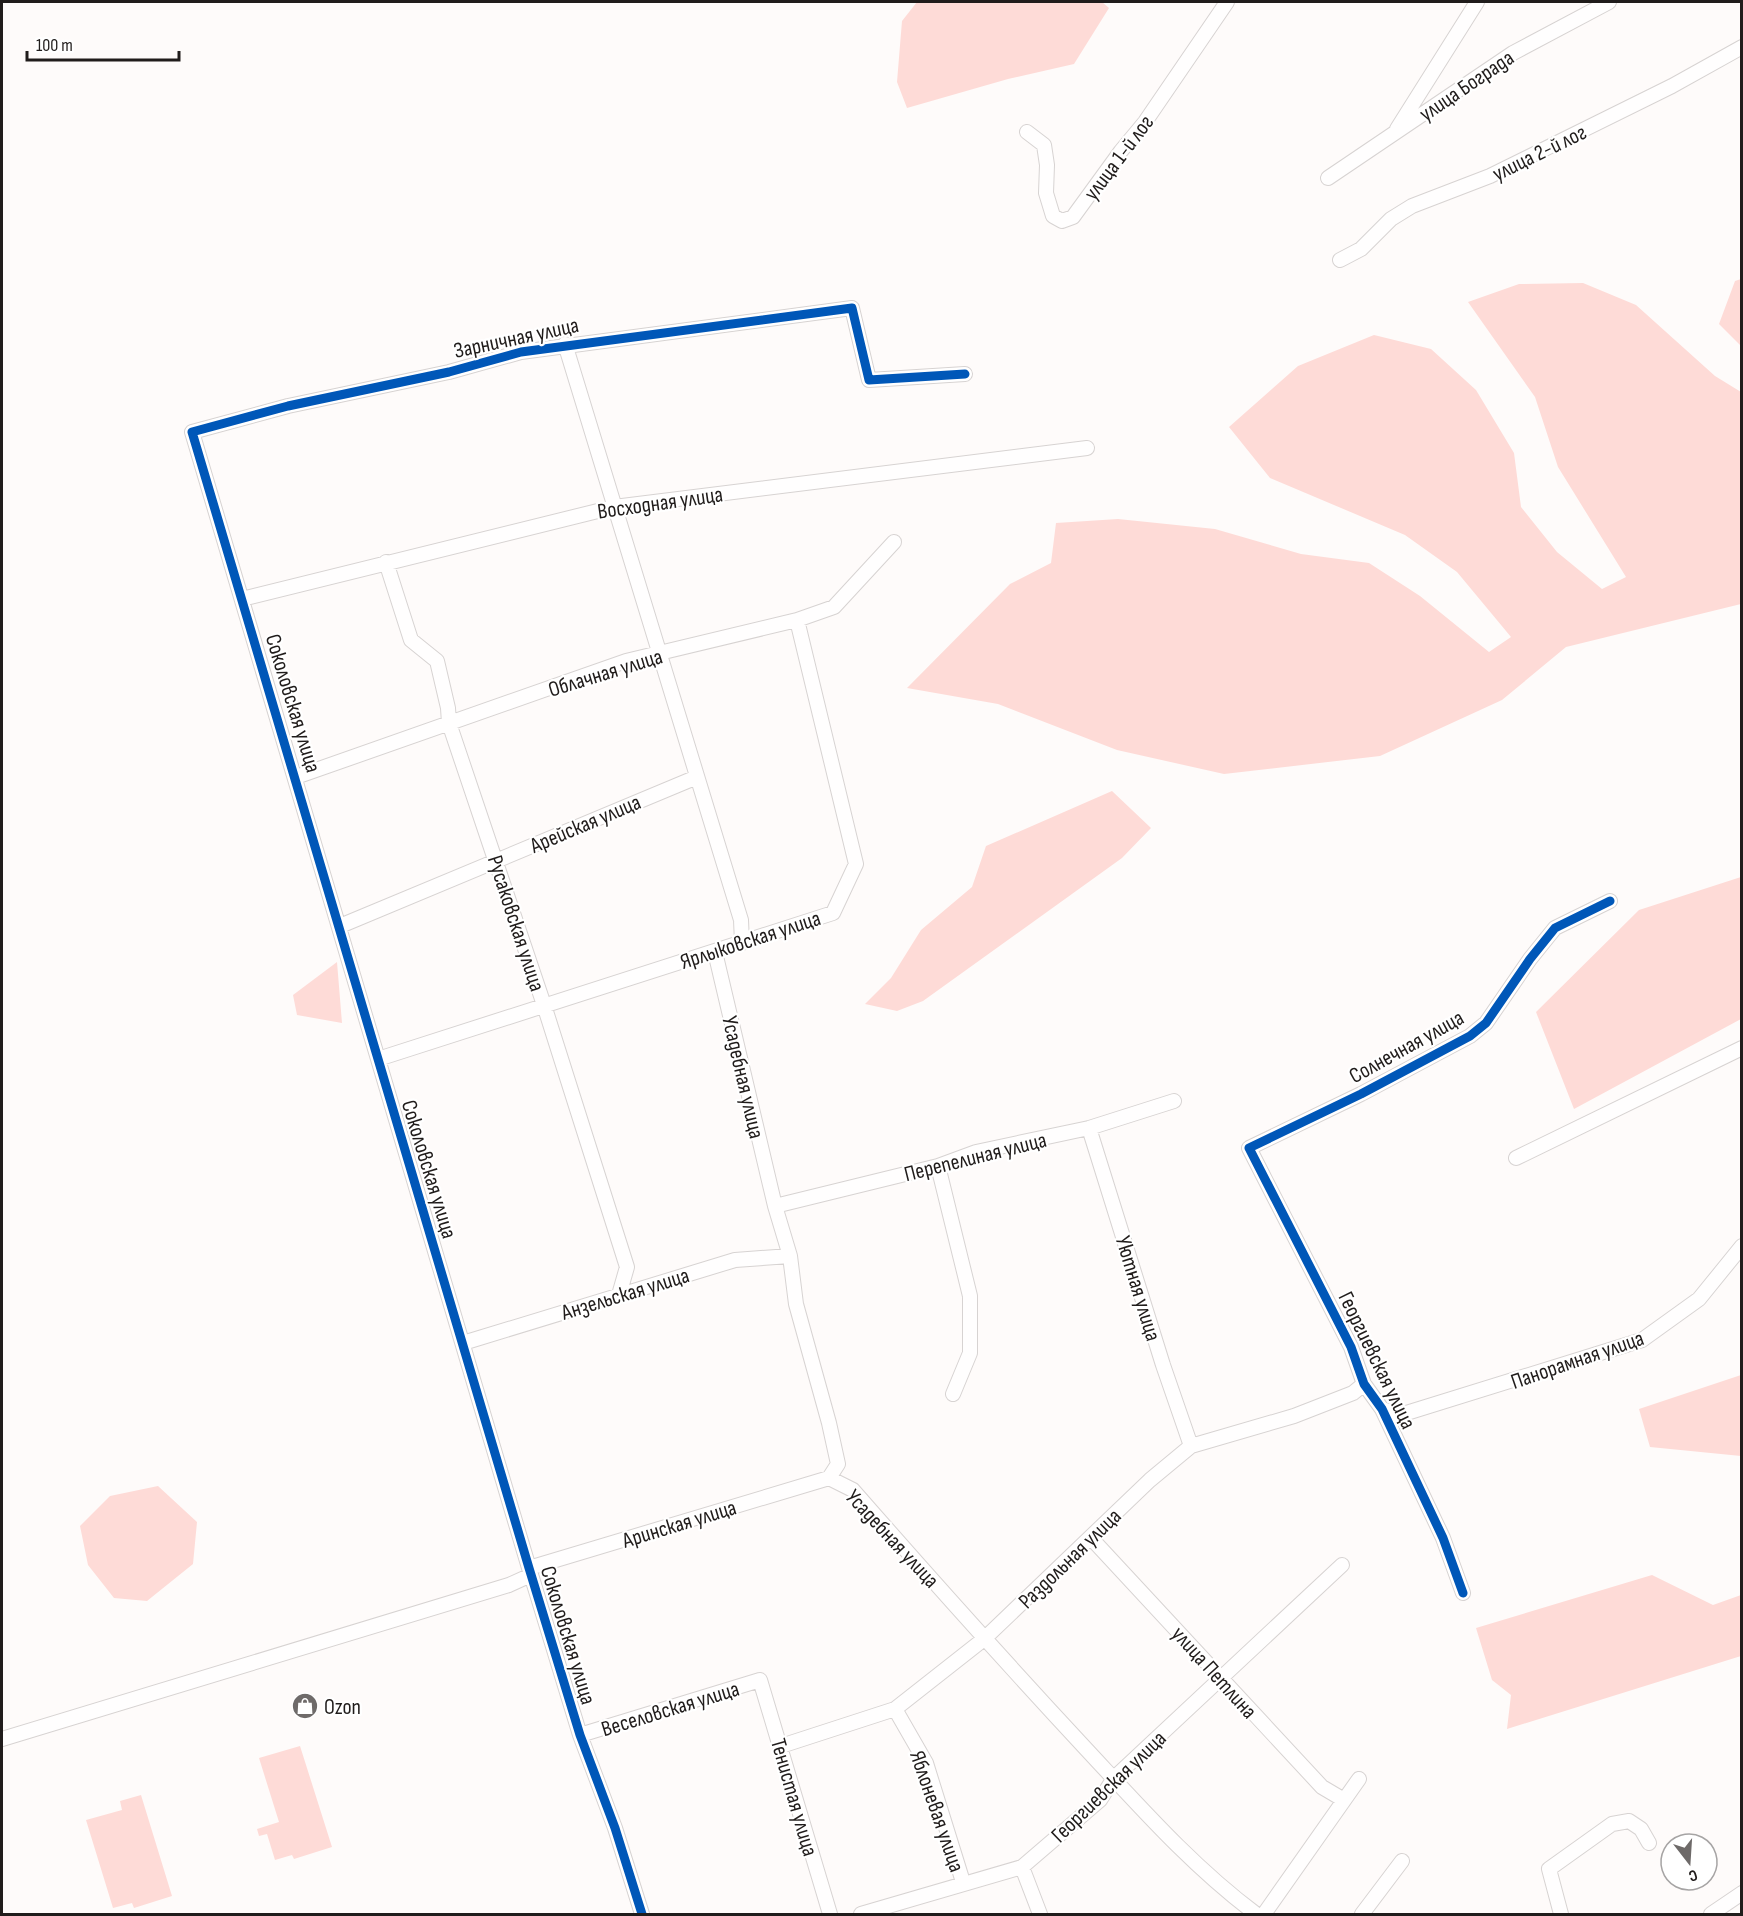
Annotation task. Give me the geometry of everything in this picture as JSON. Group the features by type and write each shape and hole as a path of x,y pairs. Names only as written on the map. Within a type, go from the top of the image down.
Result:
{"street":[{"name":"улица 1-й лог","path":"1027,132 1044,145 1047,165 1046,193 1053,216 1062,221 1072,217 1145,122 1227,2"},
{"path":"1393,136 1477,2"},
{"name":"улица Бограда","path":"1328,178 1393,136 1435,103 1513,53 1609,2"},
{"name":"улица 2-й лог","path":"1340,260 1360,249 1390,219 1412,206 1490,176 1672,86 1742,47"},
{"name":"Зарничная улица","path":"192,432 288,406 448,372 522,352 565,344 852,308 869,380 965,374"},
{"path":"565,344 658,655 741,920 742,943"},
{"name":"Соколовская улица","path":"192,432 530,1572 580,1735 615,1828 642,1914"},
{"name":"Восходная улица","path":"242,599 614,507 1087,448"},
{"name":"Облачная улица","path":"296,777 626,661 797,620 834,607 894,542"},
{"name":"Русаковская улица","path":"386,562 411,640 436,661 448,708 449,723 544,1005 627,1267 618,1295"},
{"name":"Ярлыковская улица","path":"378,1059 611,982 715,952 833,913 856,864 797,620"},
{"name":"Арейская улица","path":"340,926 697,777"},
{"name":"Солнечная улица","path":"1249,1148 1470,1036 1486,1023 1530,959 1555,928 1610,901"},
{"name":"Усадебная улица","path":"715,952 775,1206 790,1256 796,1304 838,1464 829,1478 853,1490 984,1639 1114,1778 1215,1884 1256,1914"},
{"path":"1516,1158 1742,1048"},
{"name":"Перепелиная улица","path":"775,1206 938,1166 976,1152 1089,1128 1174,1101"},
{"name":"Уютная улица","path":"1089,1128 1162,1365 1191,1446"},
{"name":"Георгиевская улица","path":"1249,1148 1351,1347 1364,1384 1382,1409 1443,1538 1463,1593"},
{"path":"938,1166 970,1296 969,1353 953,1394"},
{"name":"Панорамная улица","path":"1382,1409 1400,1415 1642,1340 1699,1299 1742,1246"},
{"name":"Анзельская улица","path":"463,1343 735,1260 790,1256"},
{"name":"Раздольная улица","path":"781,1746 895,1709 984,1639 1150,1480 1191,1446 1294,1416 1353,1393 1364,1384"},
{"name":"Аринская улица","path":"2,1738 509,1585 530,1572 829,1478"},
{"name":"улица Петлина","path":"1091,1538 1322,1787 1344,1800"},
{"name":"Георгиевская улица","path":"866,1914 963,1882 1022,1867 1100,1800 1114,1778 1342,1565"},
{"name":"Веселовская улица","path":"580,1735 760,1680"},
{"name":"Тенистая улица","path":"760,1680 830,1914"},
{"name":"Яблоневая улица","path":"895,1709 926,1763 963,1882"},
{"path":"1264,1914 1359,1779"},
{"path":"1560,1914 1549,1869 1612,1824 1629,1821 1641,1829 1649,1843"},
{"path":"1362,1914 1402,1861"},
{"path":"1022,1867 1040,1914"},
{"path":"1711,1914 1742,1893"}],"shaded area":[{"path":"917,2 1102,2 1109,8 1074,64 1008,79 907,108 897,82 902,21"},
{"path":"1742,279 1741,346 1719,324 1735,281"},
{"path":"1583,283 1636,305 1715,376 1741,392 1741,604 1566,647 1502,700 1380,756 1224,774 1117,750 998,704 907,688 1010,584 1051,563 1056,523 1118,519 1215,529 1301,554 1369,563 1420,596 1489,652 1511,637 1457,572 1405,535 1270,478 1229,427 1298,366 1374,335 1431,349 1476,390 1514,453 1521,507 1557,552 1602,589 1626,577 1558,467 1535,397 1468,302 1519,284"},
{"path":"1112,791 1151,828 1122,858 923,1001 897,1011 865,1004 891,978 921,930 972,887 986,846"},
{"path":"1741,877 1741,1019 1574,1109 1536,1012 1639,910"},
{"path":"337,962 342,1023 297,1015 293,995"},
{"path":"1741,1375 1741,1456 1650,1447 1639,1409"},
{"path":"158,1486 197,1522 193,1564 147,1601 114,1598 88,1565 80,1526 110,1496"},
{"path":"1652,1575 1713,1605 1741,1595 1741,1656 1507,1729 1511,1695 1492,1680 1476,1628"},
{"path":"300,1746 332,1847 294,1859 292,1855 275,1860 267,1834 259,1836 257,1829 279,1822 259,1758"},
{"path":"141,1795 172,1896 134,1908 132,1903 113,1908 86,1820 122,1810 120,1801"}],"cycle path":[{"path":"642,1914 615,1828 580,1735 529,1568 192,432 288,406 449,372 521,352 852,308 869,380 965,374"},
{"path":"1463,1593 1443,1538 1382,1409 1364,1384 1351,1347 1249,1148 1361,1094 1470,1036 1486,1023 1530,959 1555,928 1610,901"}],"place":[{"name":"Ozon","path":"305,1706"}]}
